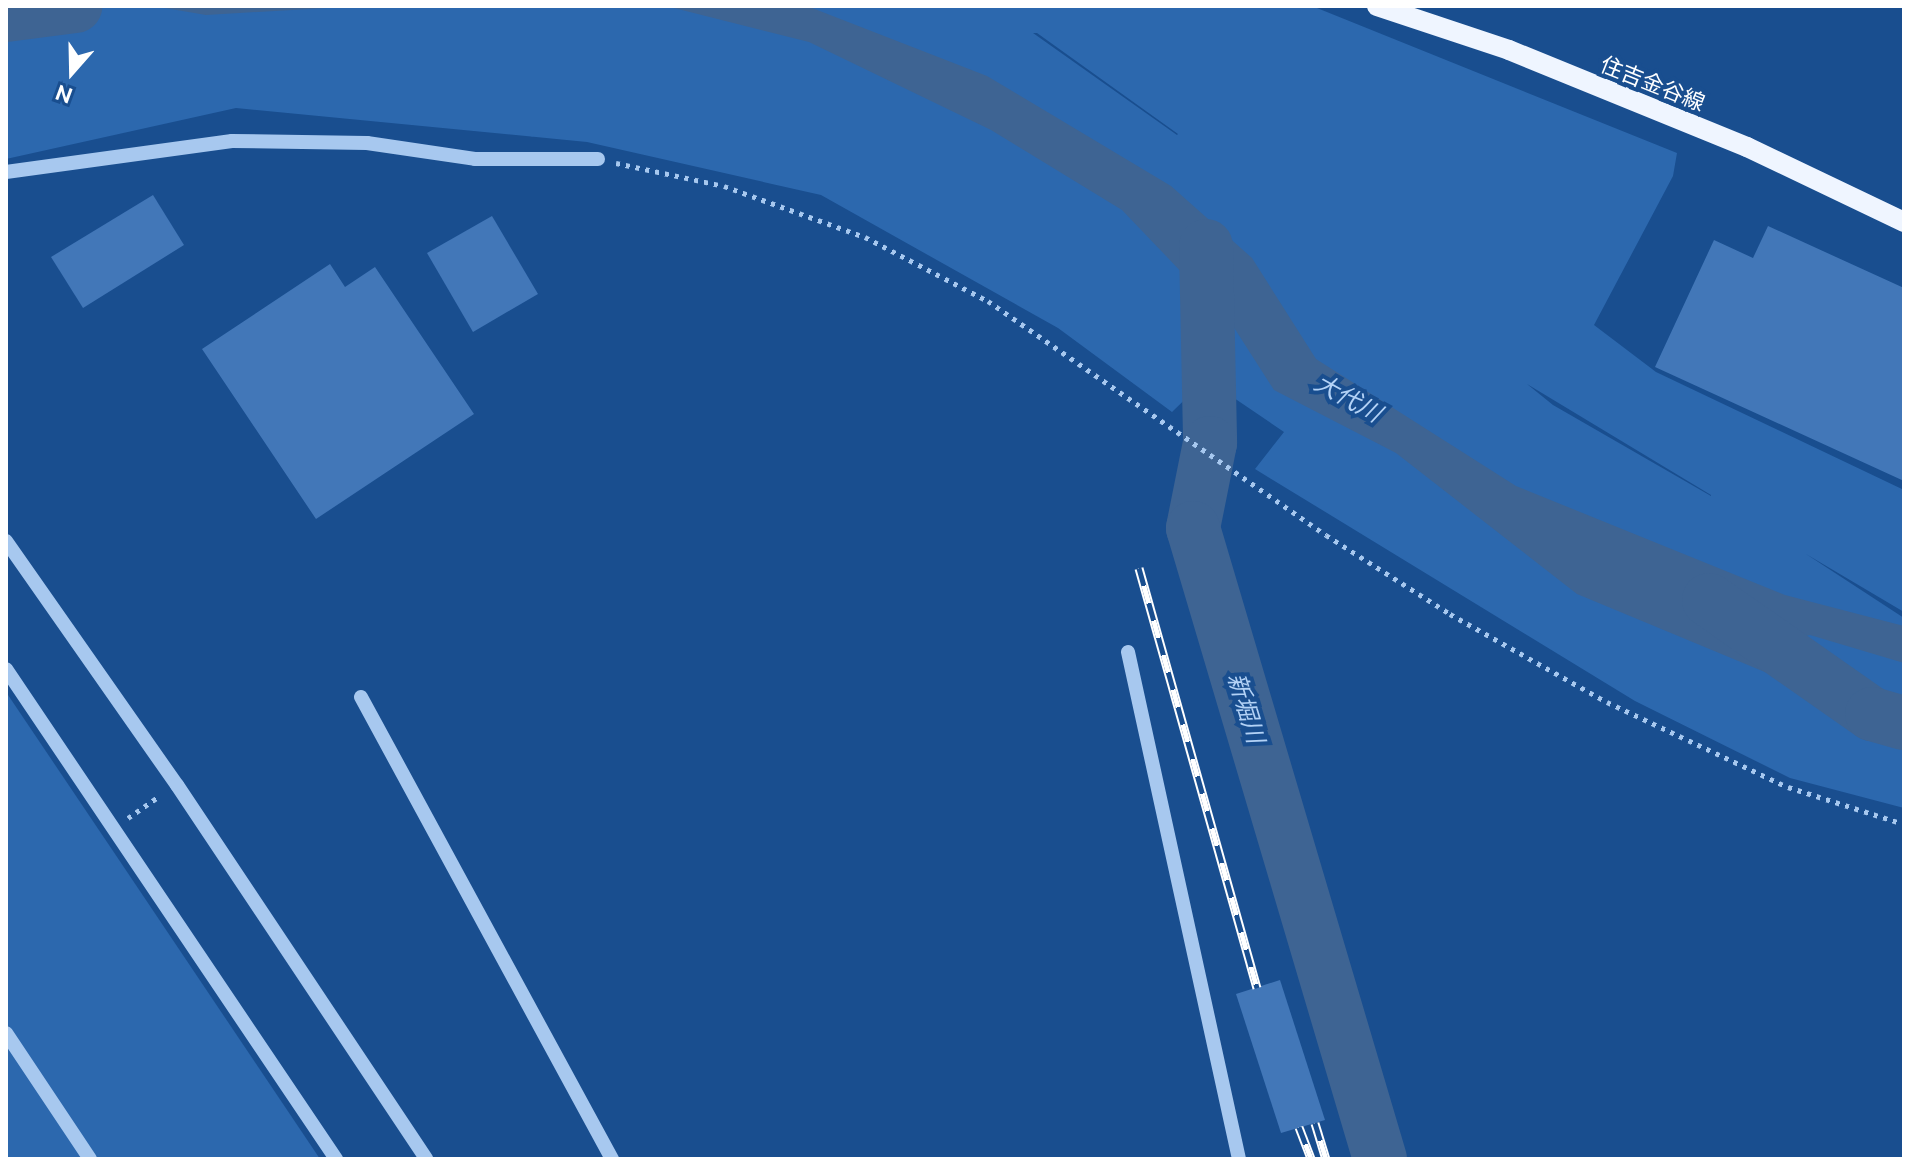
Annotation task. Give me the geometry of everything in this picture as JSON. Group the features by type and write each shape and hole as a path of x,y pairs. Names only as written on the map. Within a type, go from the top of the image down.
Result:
{"main road":[{"name":"住吉金谷線","path":"1377,6 1509,50 1733,141 1904,222"}],"street":[{"path":"6,172 232,141 367,143 475,159 598,159"},
{"path":"6,541 177,785 426,1159"},
{"path":"1128,652 1239,1159"},
{"path":"6,669 336,1159"},
{"path":"361,697 612,1159"},
{"path":"6,1033 90,1159"}],"path":[{"path":"598,159 724,186 865,237 988,301 1326,535 1450,614 1607,702 1788,787 1904,824"},
{"path":"115,828 177,785"}],"shaded area":[{"path":"6,6 1312,6 1677,153 1673,176 1594,325 1656,372 1904,490 1904,612 1806,554 1904,618 1904,808 1790,778 1635,701 1255,469 1284,432 1206,379 1172,412 1058,328 821,195 587,142 236,108 6,159","holes":["1033,33 1037,33 1178,134 1177,135","1527,384 1711,495 1711,496 1553,405"]},
{"path":"6,692 111,848 320,1159 6,1159"}],"water":[{"path":"6,6 75,6 6,15"},
{"path":"153,6 361,6 206,15"},
{"path":"666,6 807,6 987,76 1171,186 1252,258 1316,359 1516,486 1785,595 1904,626 1904,663 1810,635 1769,644 1868,703 1904,712 1904,743 1772,675 1577,594 1396,453 1274,390 1233,326 1122,210 991,130 809,42"}],"building":[{"path":"153,195 184,245 83,308 51,257"},
{"path":"492,216 538,294 473,332 427,253"},
{"path":"1768,226 1904,288 1904,481 1655,367 1714,240 1753,258"},
{"path":"330,264 345,287 375,267 474,414 316,519 202,349"},
{"path":"1280,980 1325,1120 1281,1133 1236,994"}],"waterway":[{"name":"大代川","path":"6,15 75,6"},
{"name":"新堀川","path":"1206,246 1210,443 1193,528 1380,1159"},
{"name":"大代川","path":"1709,600 1872,714 1904,723"}],"railway":[{"path":"1139,568 1257,988"},
{"path":"1315,1123 1326,1159"},
{"path":"1299,1127 1311,1159"}]}
